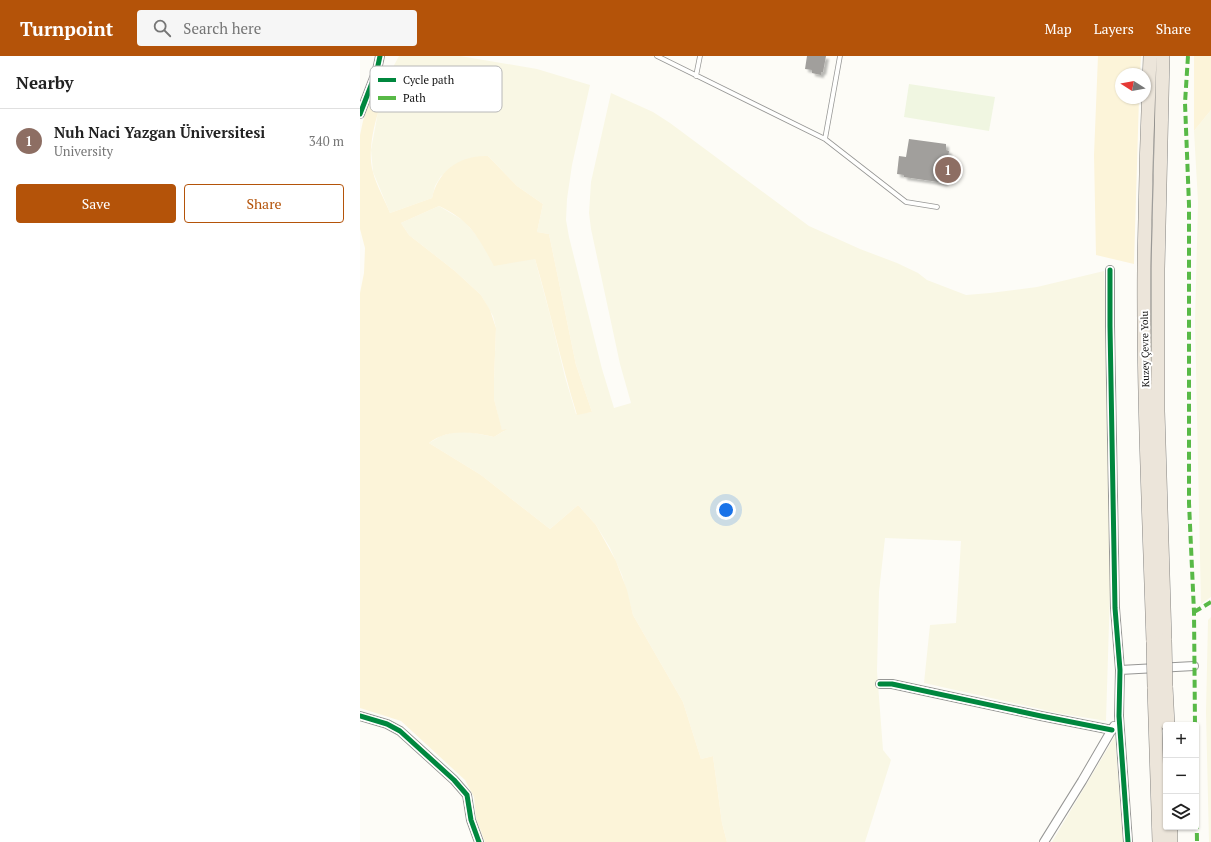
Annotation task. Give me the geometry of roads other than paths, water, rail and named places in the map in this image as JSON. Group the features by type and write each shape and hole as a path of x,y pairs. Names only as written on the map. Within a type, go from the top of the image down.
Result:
{"highway":[{"name":"Kuzey Çevre Yolu","path":"1150,56 1146,150 1144,268 1145,411 1159,641"},
{"name":"Kuzey Çevre Yolu","path":"1159,641 1158,269 1163,56"},
{"path":"1159,641 1159,842"},
{"path":"1160,686 1167,722"},
{"path":"1171,830 1171,842"}],"street":[{"path":"378,66 380,56"},
{"path":"360,114 370,88"},
{"path":"1110,270 1114,593 1120,670 1120,716 1128,842"},
{"path":"1120,670 1194,666"},
{"path":"880,684 892,684 1112,730"},
{"path":"360,716 386,724 400,731 454,780 467,795 473,826 479,842"},
{"path":"1044,842 1120,716"}],"lane":[{"path":"656,56 825,139 906,202 936,207"},
{"path":"696,76 700,56"},
{"path":"825,139 840,56"}],"place":[{"name":"Nuh Naci Yazgan Üniversitesi","path":"948,170"}]}
